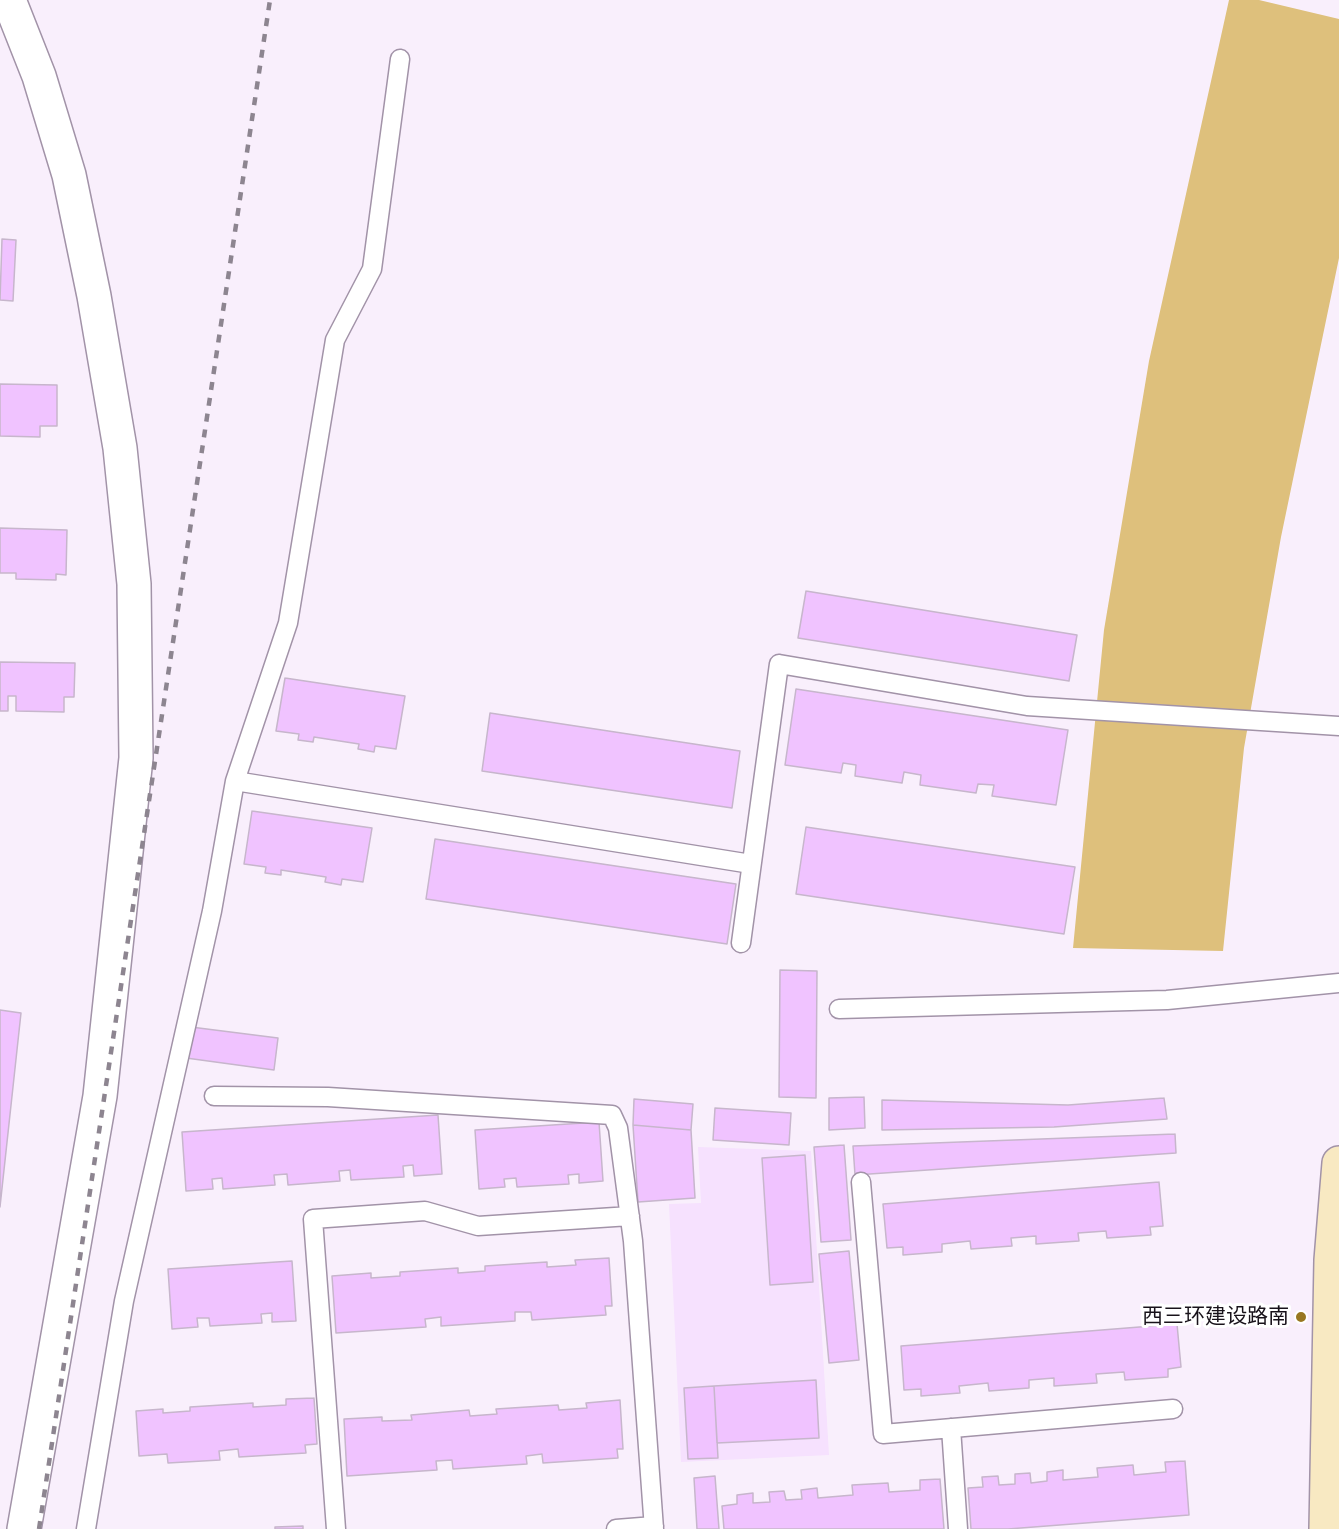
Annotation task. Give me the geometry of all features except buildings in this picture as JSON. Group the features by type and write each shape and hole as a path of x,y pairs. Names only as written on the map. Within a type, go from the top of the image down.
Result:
{"street":[{"path":"9,0 39,76 69,175 94,296 118,436 134,584 136,758 99,1096 24,1529"},
{"path":"1326,1529 1331,1260 1339,1163"}],"lane":[{"path":"86,1529 124,1301 212,911 235,781 288,623 335,340 372,269 400,59"},
{"path":"741,943 779,664 1027,706 1339,726"},
{"path":"235,781 751,864"},
{"path":"838,1009 1167,1000 1339,983"},
{"path":"214,1096 328,1097 612,1115 618,1128 630,1216 654,1528 616,1529"},
{"path":"861,1182 883,1434 1173,1409"},
{"path":"336,1529 313,1219 425,1211 478,1226 630,1216"},
{"path":"951,1428 958,1529"}],"shaded area":[{"path":"1229,0 1259,0 1339,19 1339,258 1281,537 1244,748 1223,951 1073,948 1104,630 1149,361"},
{"path":"698,1147 811,1151 829,1455 681,1462 669,1204 701,1203"}],"railway":[{"path":"39,1529 270,0"}],"place":[{"name":"西三环建设路南","path":"1301,1317"}]}
